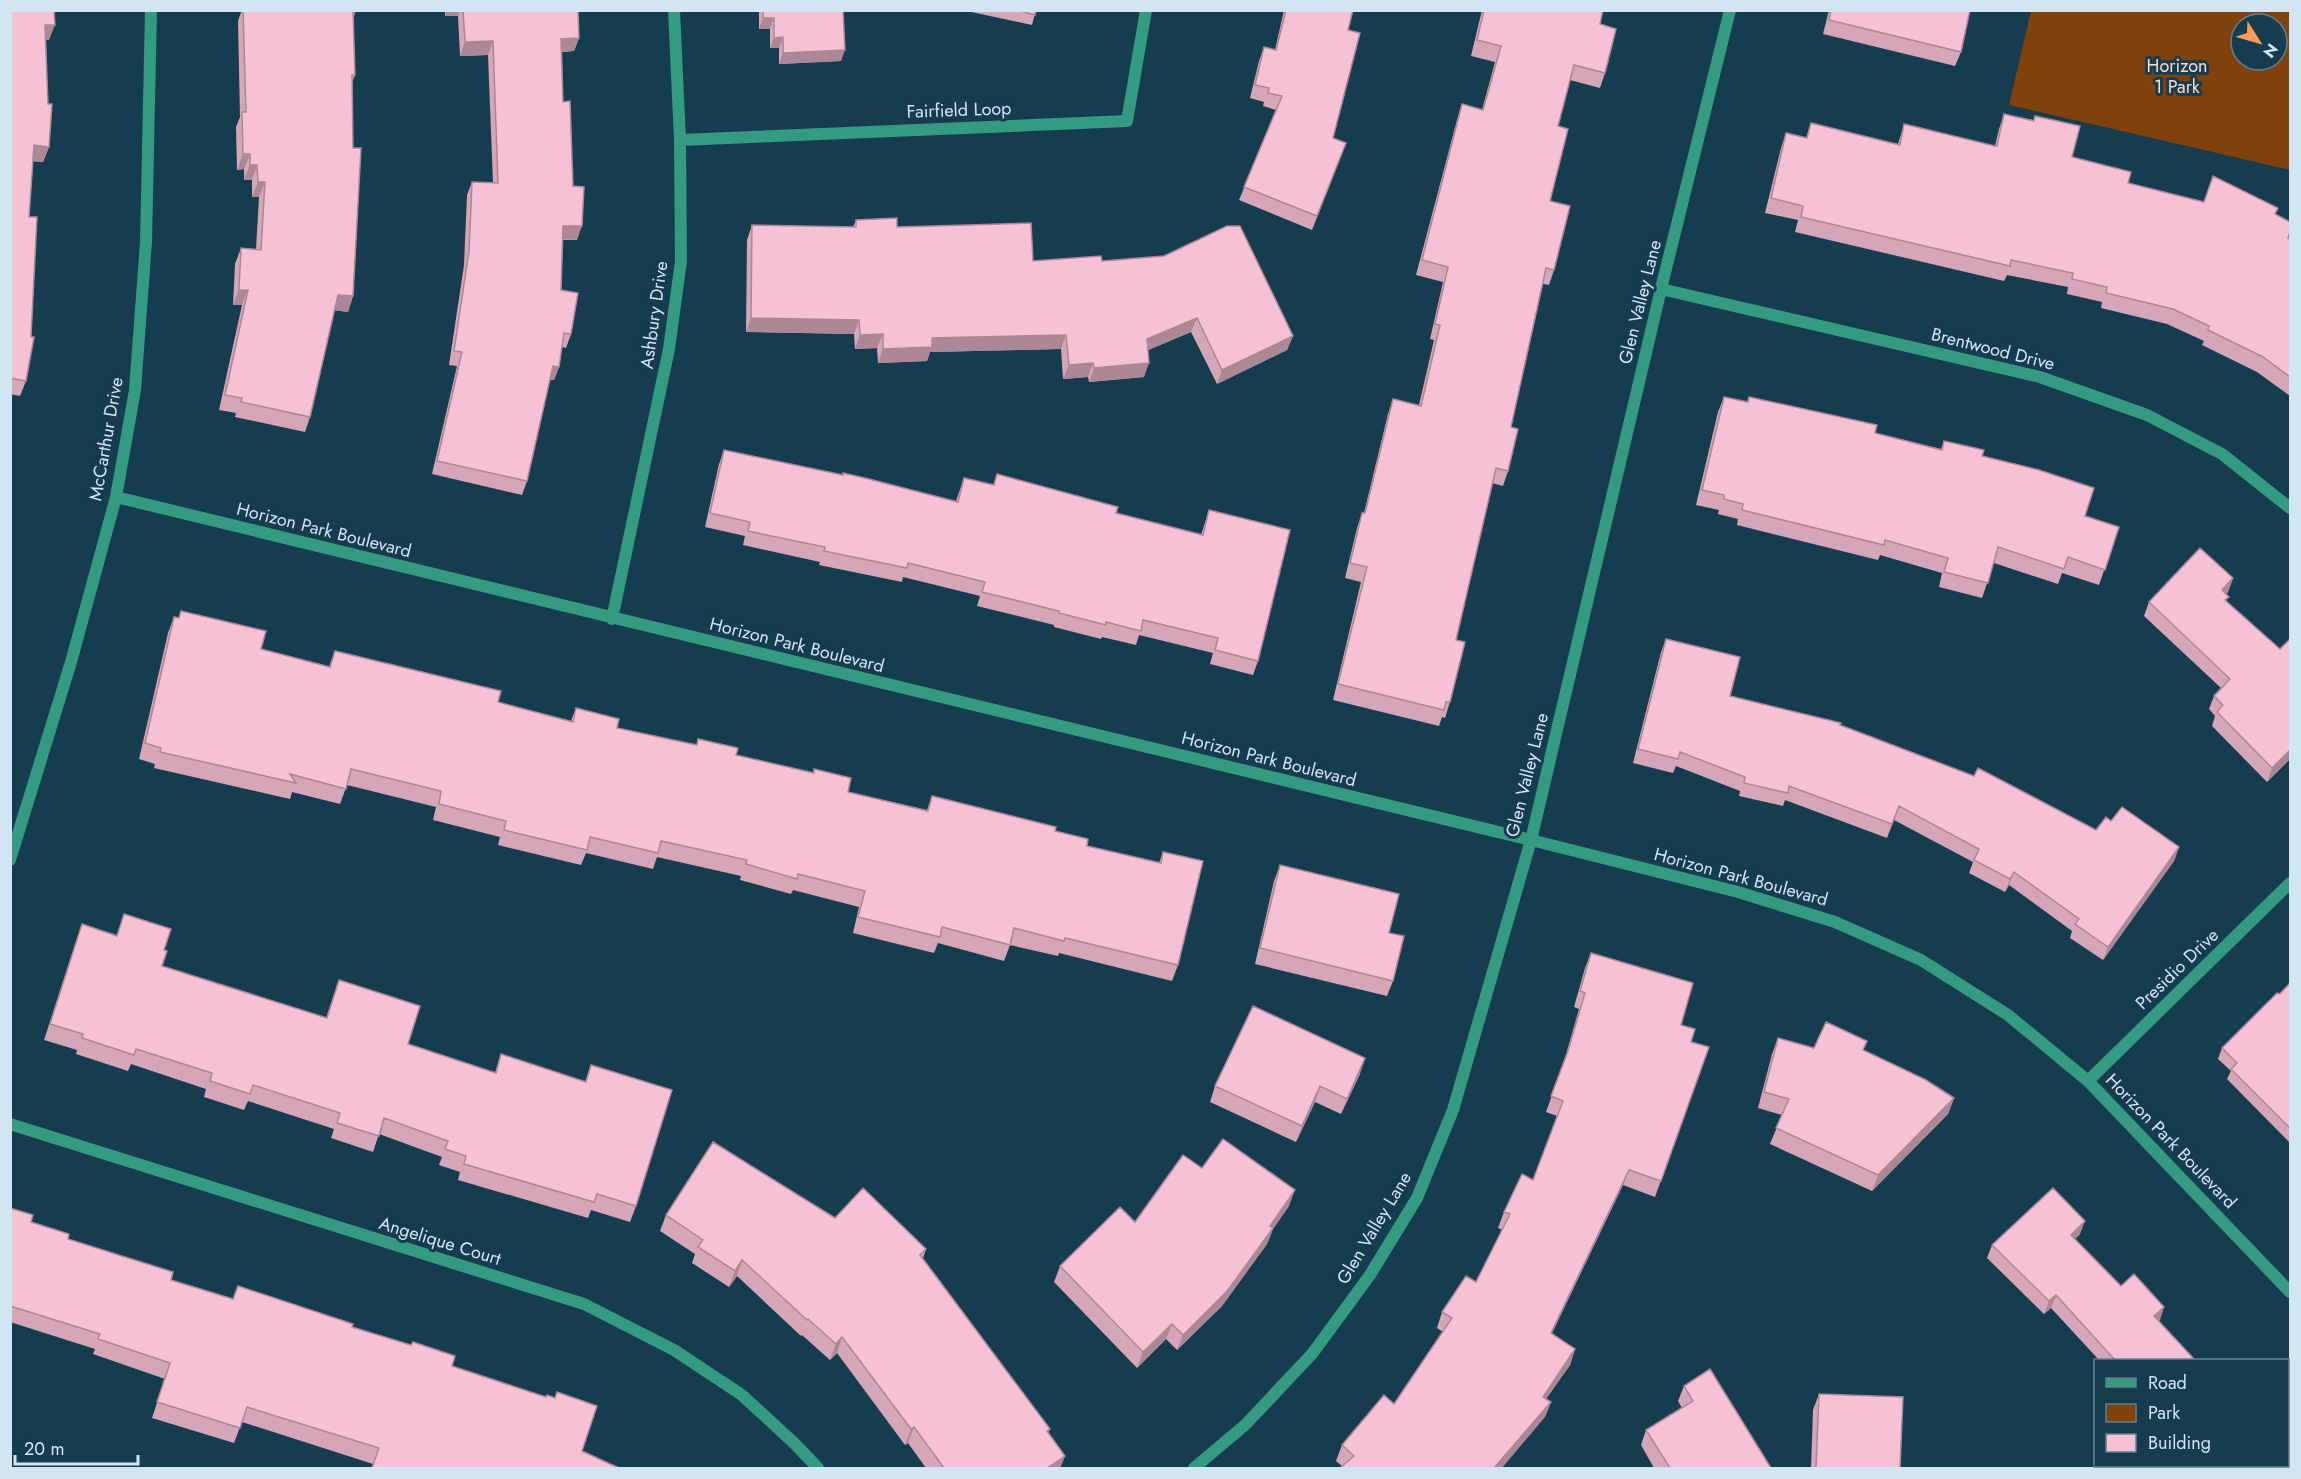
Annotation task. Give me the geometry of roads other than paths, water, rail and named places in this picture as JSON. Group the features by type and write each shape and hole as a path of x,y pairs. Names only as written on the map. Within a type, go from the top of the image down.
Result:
{"street":[{"name":"McCarthur Drive","path":"10,860 71,662 116,497 135,390 146,242 151,10"},
{"name":"Ashbury Drive","path":"612,619 669,350 681,261 680,140 674,10"},
{"name":"Fairfield Loop","path":"680,140 1127,121 1146,10"},
{"name":"Glen Valley Lane","path":"1194,1468 1245,1425 1312,1354 1370,1275 1418,1198 1453,1110 1530,840 1730,10"},
{"name":"Brentwood Drive","path":"1661,289 2040,377 2147,415 2169,426 2222,454 2290,508"},
{"name":"Horizon Park Boulevard","path":"116,497 1530,840 1738,892 1836,922 1921,960 2008,1015 2088,1081 2290,1292"},
{"name":"Presidio Drive","path":"2088,1081 2290,883"},
{"name":"Angelique Court","path":"10,1124 584,1304 674,1350 742,1395 819,1468"}],"park label":[{"name":"Horizon 1 Park","path":"2177,76"}]}
